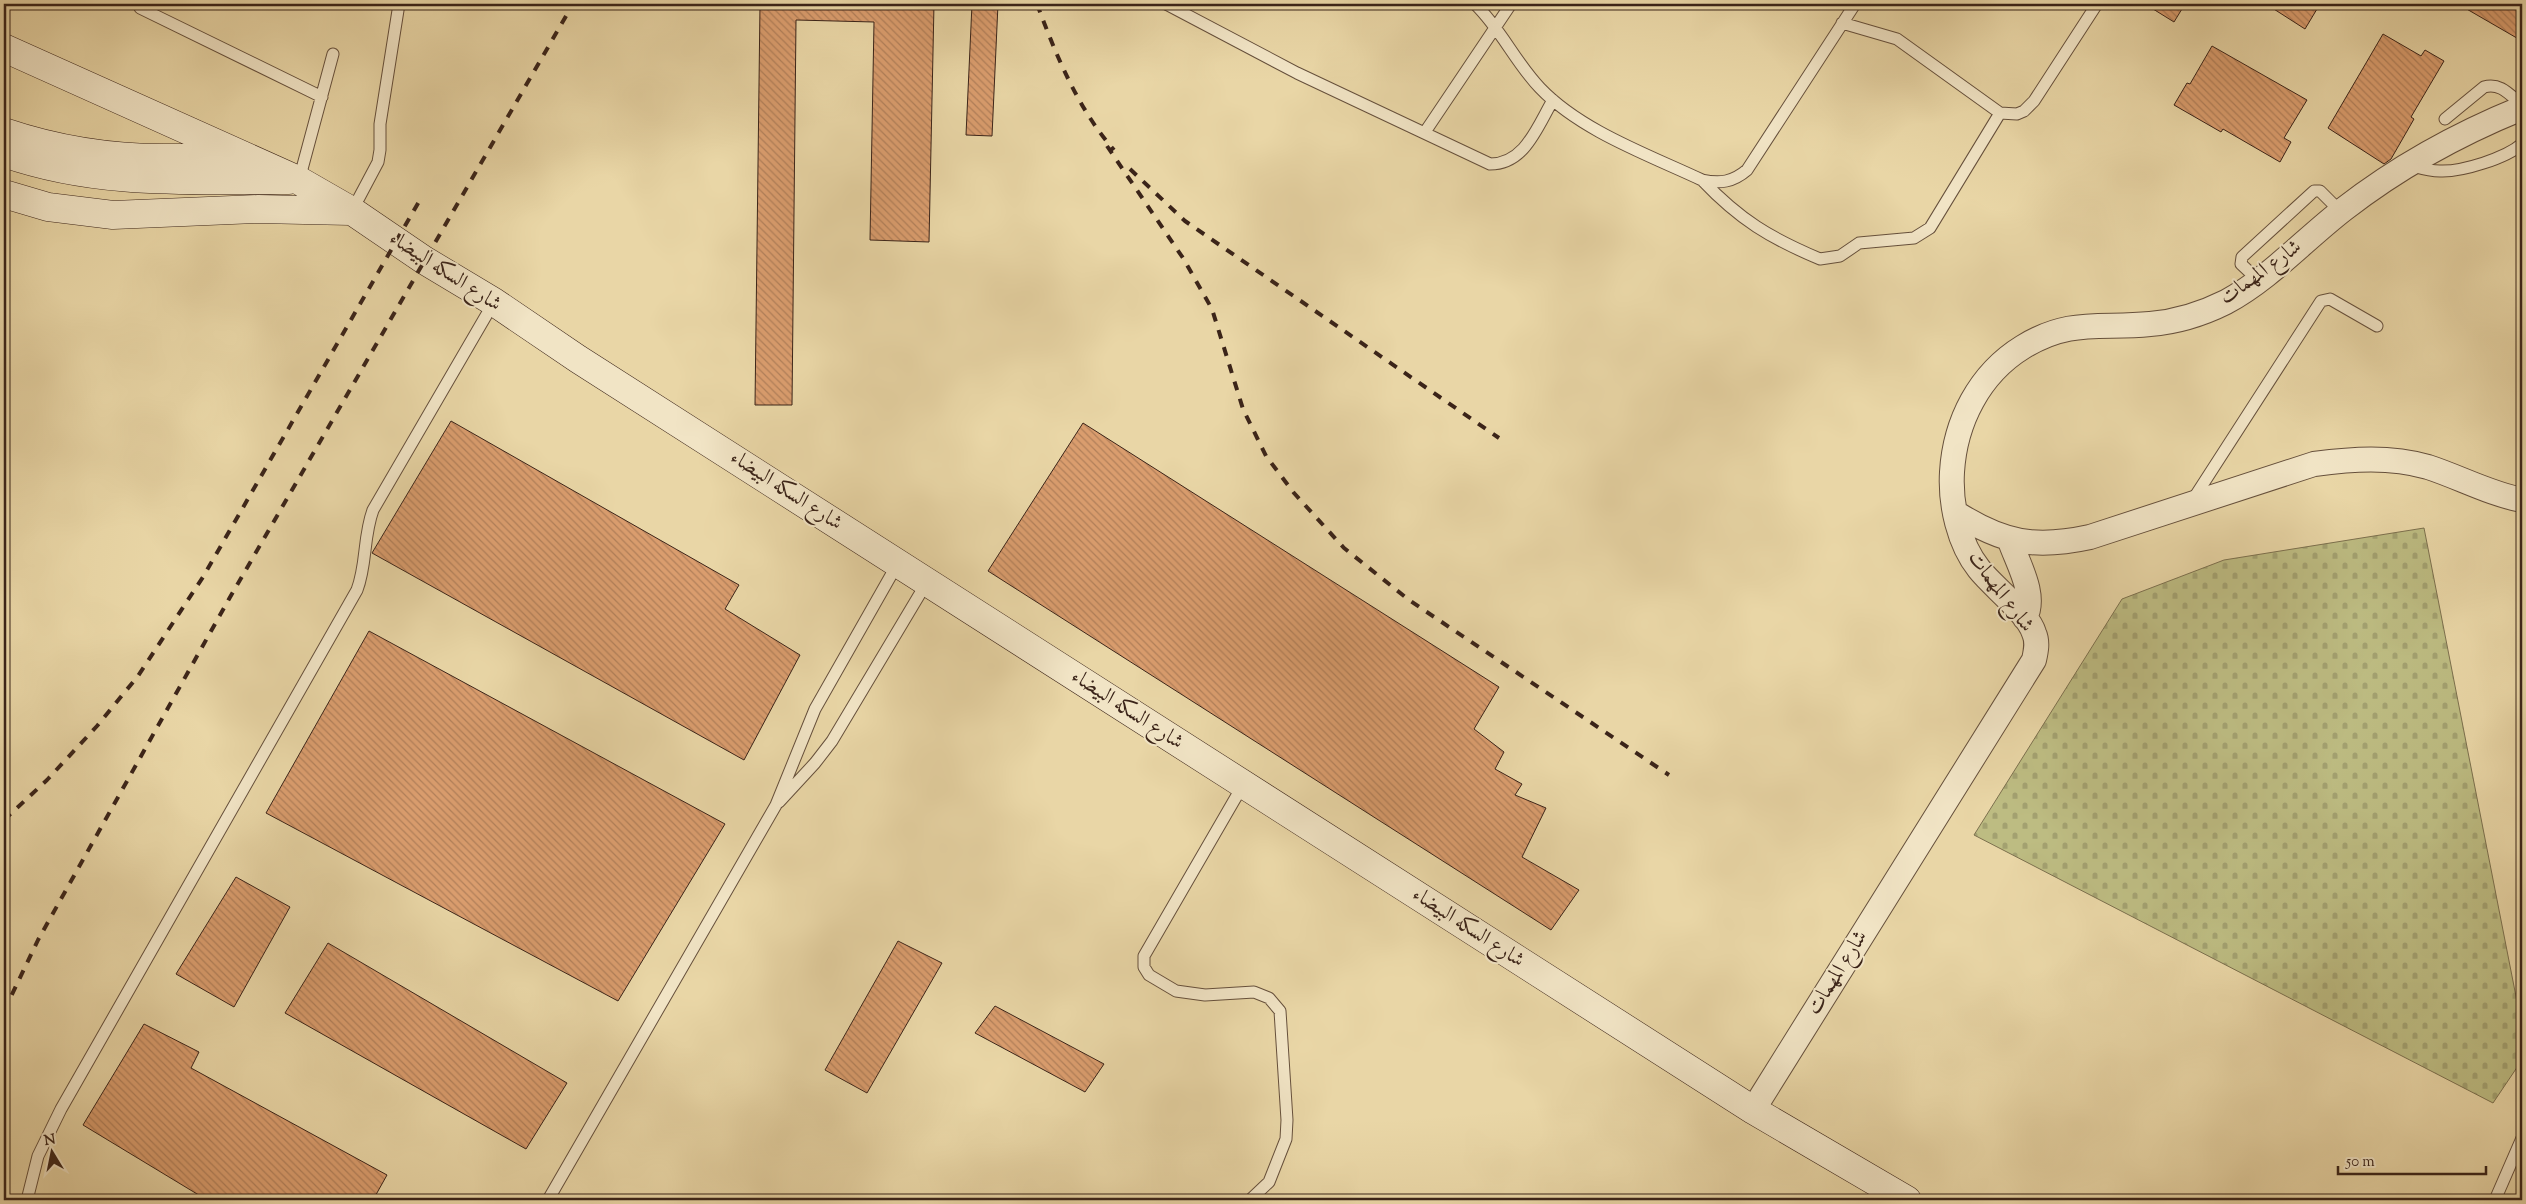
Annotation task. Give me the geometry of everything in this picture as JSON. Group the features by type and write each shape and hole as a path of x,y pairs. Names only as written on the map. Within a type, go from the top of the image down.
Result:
{"street":[{"name":"شارع السكه البيضاء","path":"4,48 298,180 352,210 424,260 494,302 927,582 1753,1110 1907,1200"},
{"name":"شارع المهمات","path":"1753,1110 2034,660 2037,646 2034,631 2025,618 1979,569 1966,548 1956,513 1951,475 1954,450 1960,425 1980,388 2003,362 2031,343 2070,328 2096,324 2149,325 2176,320 2228,301 2258,280 2341,212 2408,164 2522,107"},
{"path":"4,132 67,150 104,156 171,160 238,153"},
{"path":"4,154 52,167 120,179 159,181 298,180"},
{"path":"4,194 48,206 113,215 258,208 352,210"},
{"path":"1956,513 1979,528 2010,541 2037,544 2064,542 2090,536 2314,464 2351,459 2389,460 2426,467 2522,500"},
{"path":"2010,541 2028,594 2029,610 2025,618"}],"lane":[{"path":"352,210 379,156 380,124 399,4"},
{"path":"1166,4 1297,72 1425,132 1478,160 1490,164 1501,164 1511,160 1523,150 1553,100"},
{"path":"1475,4 1495,27 1531,78 1553,100 1574,117 1597,130 1702,180 1728,207 1758,229 1820,260 1840,256 1859,243 1914,238 1930,228 2000,113"},
{"path":"1425,132 1511,4"},
{"path":"1702,180 1726,182 1738,178 1747,170 1855,4"},
{"path":"1842,23 1897,39 2000,113 2016,114 2024,111 2034,101 2097,4"},
{"path":"140,8 322,97"},
{"path":"298,180 333,54"},
{"path":"2445,119 2484,87 2490,85 2500,87 2522,107"},
{"path":"2408,164 2425,170 2461,169 2513,152 2522,144"},
{"path":"2258,280 2241,264 2242,256 2314,191 2320,191 2341,212"},
{"path":"2192,502 2320,301 2330,299 2377,326"},
{"path":"27,1200 38,1156 61,1109 357,590 364,569 366,533 373,510 494,302"},
{"path":"548,1200 776,804 800,740 815,709 898,563"},
{"path":"776,804 802,778 832,741 927,582"},
{"path":"1244,784 1144,956 1143,961 1149,975 1176,990 1205,995 1254,992 1269,998 1280,1012 1286,1139 1269,1182 1250,1200"},
{"path":"2495,1200 2522,1138"}],"green space":[{"path":"2424,528 2522,1027 2522,1060 2493,1103 1974,835 2122,599 2224,560"}],"building":[{"path":"760,4 934,4 929,242 870,240 874,22 796,20 792,405 755,405"},
{"path":"972,4 998,4 992,136 966,135"},
{"path":"2145,4 2185,4 2174,22"},
{"path":"2266,4 2320,4 2305,29"},
{"path":"2458,4 2509,4 2522,11 2522,41"},
{"path":"2383,34 2421,56 2425,50 2444,61 2411,117 2414,119 2391,159 2384,164 2328,128"},
{"path":"2212,46 2307,100 2284,138 2291,142 2280,162 2223,129 2221,132 2174,105 2187,83 2190,84"},
{"path":"451,421 739,585 725,609 800,655 744,760 372,553"},
{"path":"1083,423 1499,687 1474,729 1504,752 1495,769 1522,784 1515,795 1546,808 1522,857 1579,890 1551,930 988,571"},
{"path":"369,631 725,824 618,1001 266,813"},
{"path":"236,877 290,907 234,1007 176,974"},
{"path":"898,941 942,963 867,1093 825,1070"},
{"path":"328,943 567,1083 526,1149 285,1013"},
{"path":"995,1006 1104,1064 1085,1092 975,1033"},
{"path":"144,1024 199,1052 191,1068 387,1175 373,1200 207,1200 83,1125"}],"railway":[{"path":"4,1011 38,940 229,599 573,4"},
{"path":"1037,4 1069,81 1089,117 1114,150"},
{"path":"1107,146 1183,258 1212,309 1243,409 1266,456 1294,493 1344,548 1409,600 1669,775"},
{"path":"1130,169 1185,221 1499,438"},
{"path":"4,820 47,780 97,726 138,676 203,577 421,198"}]}
